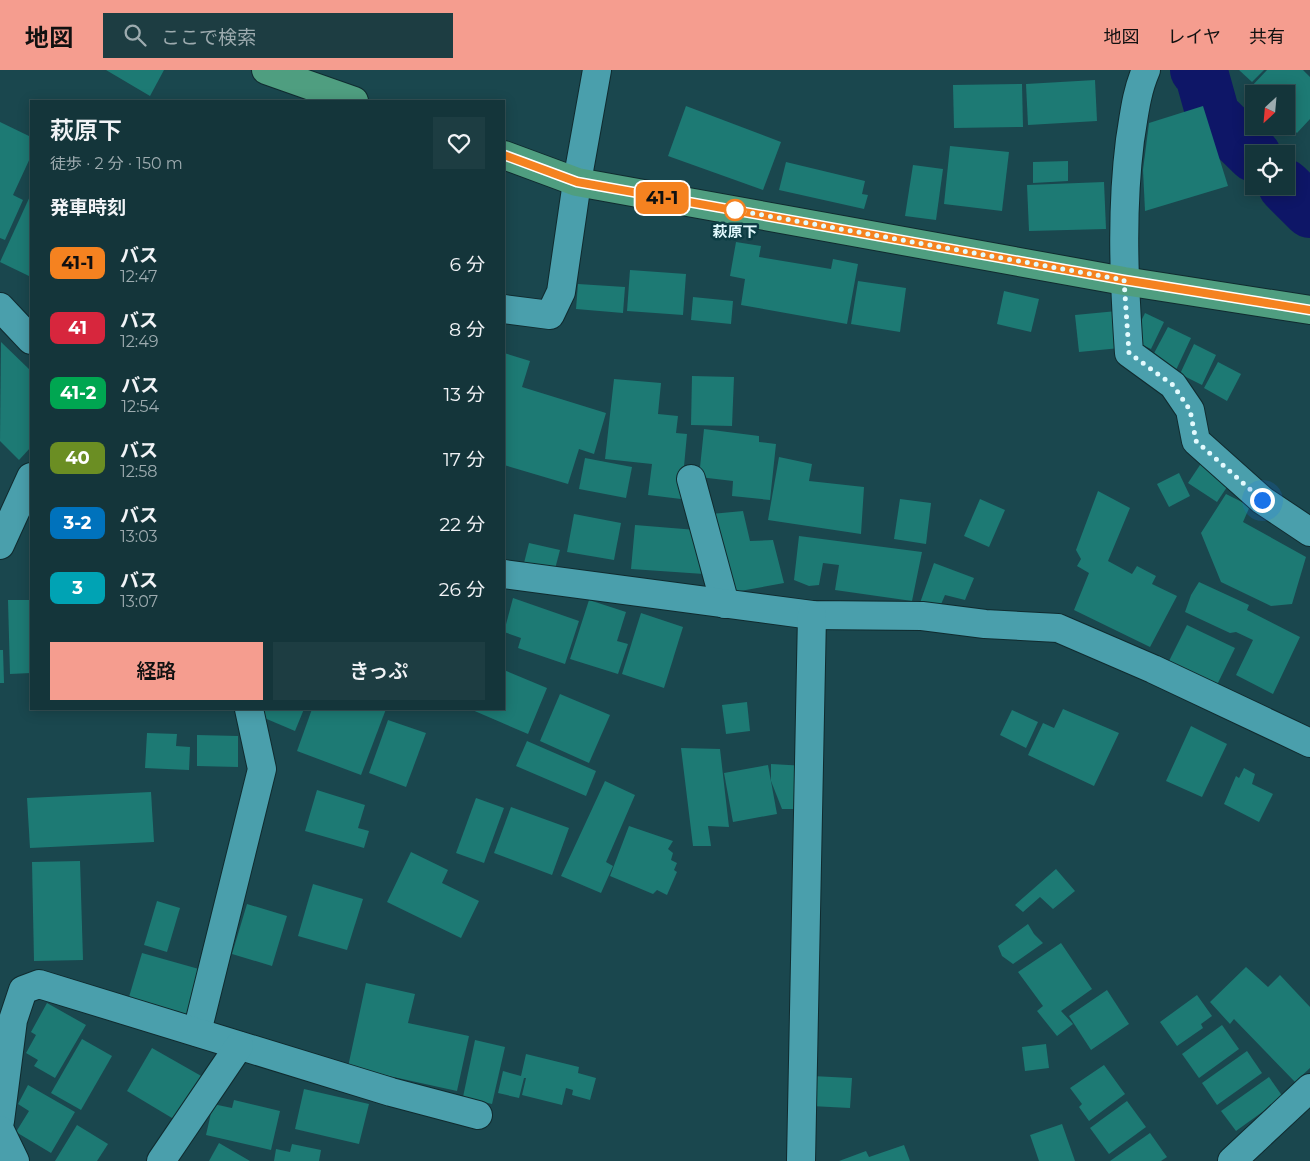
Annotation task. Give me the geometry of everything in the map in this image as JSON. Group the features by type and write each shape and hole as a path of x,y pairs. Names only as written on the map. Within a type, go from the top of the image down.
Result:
{"main road":[{"path":"266,70 351,100"},
{"path":"505,155 577,182 1124,280 1310,310"}],"street":[{"path":"505,309 550,314 561,292 577,182 597,70"},
{"path":"1146,70 1137,90 1124,186 1124,280 1129,353 1173,385 1190,410 1196,441 1262,500 1310,532"},
{"path":"0,307 30,339"},
{"path":"0,545 30,479"},
{"path":"691,479 725,604"},
{"path":"505,574 812,615 922,616 985,624 1058,628 1153,669 1310,743"},
{"path":"801,1161 812,615"},
{"path":"197,1032 262,769 249,710"},
{"path":"0,1121 6,1020 24,990 39,984 391,1092 478,1115"},
{"path":"161,1161 240,1046"},
{"path":"1232,1161 1306,1101"},
{"path":"0,1130 15,1161"}],"building":[{"path":"106,70 164,70 150,96"},
{"path":"1239,70 1264,70 1252,82"},
{"path":"1267,70 1303,70 1310,77 1310,119 1297,133 1295,131 1295,85 1253,85"},
{"path":"1095,80 1097,121 1028,125 1026,84"},
{"path":"1022,84 1023,127 954,128 953,85"},
{"path":"686,106 781,142 763,190 668,156"},
{"path":"1203,106 1228,186 1145,211 1143,170 1149,123"},
{"path":"0,122 30,137 30,158 13,195 23,200 5,240 0,238"},
{"path":"950,146 1009,152 1002,211 944,204"},
{"path":"1068,161 1068,181 1033,183 1033,162"},
{"path":"786,162 865,181 862,194 868,195 864,209 779,190"},
{"path":"913,165 943,169 936,220 905,216"},
{"path":"1104,182 1106,229 1029,231 1027,185"},
{"path":"30,196 30,277 0,262"},
{"path":"736,242 761,246 759,257 831,269 833,259 858,264 847,324 741,305 745,279 730,276"},
{"path":"630,270 686,274 683,315 627,311"},
{"path":"858,281 906,288 900,332 851,324"},
{"path":"578,284 625,287 623,313 576,309"},
{"path":"1004,291 1039,299 1031,332 997,324"},
{"path":"693,297 733,301 731,324 691,320"},
{"path":"1117,311 1120,348 1079,352 1075,315"},
{"path":"1145,313 1164,322 1151,349 1132,340"},
{"path":"1168,327 1191,338 1176,370 1152,357"},
{"path":"1,342 30,370 30,448 19,460 0,441"},
{"path":"1194,344 1216,355 1202,385 1180,374"},
{"path":"505,353 530,361 522,387 606,413 594,454 579,449 568,484 505,465"},
{"path":"1218,362 1241,374 1227,401 1204,388"},
{"path":"692,376 734,377 732,426 691,425"},
{"path":"614,379 661,383 658,414 678,416 676,433 687,434 681,499 648,495 652,464 605,459"},
{"path":"704,429 759,436 759,442 776,444 770,500 732,496 733,481 699,477"},
{"path":"779,457 812,464 809,481 864,487 861,534 768,520"},
{"path":"585,458 632,467 626,498 579,489"},
{"path":"1202,462 1231,481 1217,502 1188,483"},
{"path":"1179,473 1190,496 1169,507 1157,484"},
{"path":"1098,491 1130,508 1108,561 1132,574 1137,566 1156,576 1152,584 1177,596 1150,647 1074,610 1089,573 1077,566 1081,559 1076,550"},
{"path":"1226,494 1250,506 1243,522 1306,557 1292,604 1271,606 1221,582 1201,533"},
{"path":"900,499 931,503 926,544 894,539"},
{"path":"980,499 1005,510 989,547 964,536"},
{"path":"743,511 750,541 773,540 784,583 729,593 711,514"},
{"path":"574,514 621,523 614,560 567,552"},
{"path":"635,525 696,530 695,547 706,548 704,574 631,569"},
{"path":"799,536 922,552 912,601 835,590 839,565 823,563 819,585 809,586 794,580"},
{"path":"529,543 560,550 555,569 524,563"},
{"path":"934,563 974,578 965,600 945,595 939,609 920,603"},
{"path":"1199,582 1249,605 1247,610 1300,637 1273,694 1236,675 1253,640 1236,632 1230,633 1185,612 1191,595"},
{"path":"513,598 579,621 565,664 518,648 521,638 505,632"},
{"path":"8,600 30,600 30,673 10,674"},
{"path":"589,600 626,612 617,641 628,644 618,674 570,659"},
{"path":"641,613 683,627 664,688 622,674"},
{"path":"1187,625 1235,648 1215,689 1167,665"},
{"path":"0,650 3,650 4,683 0,683"},
{"path":"505,670 547,688 528,734 472,710 505,710"},
{"path":"560,694 610,715 589,763 540,741"},
{"path":"747,702 750,731 726,734 722,705"},
{"path":"1063,709 1119,733 1094,786 1028,755 1043,723 1054,728"},
{"path":"265,710 304,710 295,731 262,717"},
{"path":"312,710 386,710 361,775 297,751"},
{"path":"1012,710 1038,722 1026,748 1000,735"},
{"path":"388,720 426,733 406,787 369,773"},
{"path":"1191,726 1227,744 1202,797 1166,781"},
{"path":"147,733 177,734 176,746 190,747 189,770 145,768"},
{"path":"197,735 238,736 238,767 197,766"},
{"path":"527,741 596,771 586,796 516,766"},
{"path":"681,748 720,749 729,827 708,826 711,846 693,846"},
{"path":"771,764 806,766 804,809 782,809 771,781"},
{"path":"768,765 777,814 733,822 724,773"},
{"path":"1244,768 1255,774 1252,784 1273,794 1259,822 1224,804 1236,776 1239,778"},
{"path":"605,781 635,795 606,862 613,866 601,893 561,876"},
{"path":"317,790 365,805 358,828 369,831 364,848 305,831"},
{"path":"151,792 154,842 30,848 27,798"},
{"path":"476,798 504,808 484,863 456,853"},
{"path":"511,807 569,828 552,875 494,853"},
{"path":"629,826 673,841 668,849 673,853 671,860 677,863 674,870 677,872 667,895 657,890 653,894 610,876"},
{"path":"411,852 448,870 442,883 479,901 461,938 387,902"},
{"path":"80,861 83,960 34,961 32,862"},
{"path":"1056,869 1075,891 1053,909 1040,897 1023,912 1015,905"},
{"path":"313,884 363,899 347,950 298,936"},
{"path":"157,901 180,908 167,952 144,945"},
{"path":"247,904 287,916 272,966 232,954"},
{"path":"1028,924 1043,943 1013,964 1002,956 998,946"},
{"path":"1061,943 1092,989 1061,1011 1073,1024 1057,1036 1037,1011 1043,1006 1018,972"},
{"path":"142,953 206,971 193,1016 129,997"},
{"path":"1246,967 1268,987 1280,975 1310,1007 1310,1068 1295,1082 1234,1019 1230,1024 1210,1002"},
{"path":"366,983 415,994 408,1023 469,1036 457,1091 348,1067"},
{"path":"1107,990 1129,1024 1091,1050 1069,1016"},
{"path":"1197,995 1212,1016 1201,1024 1203,1028 1177,1046 1160,1022"},
{"path":"47,1003 86,1025 55,1078 34,1066 38,1060 26,1053 36,1035 31,1032"},
{"path":"1222,1025 1239,1049 1199,1078 1182,1054"},
{"path":"82,1039 112,1056 81,1110 51,1093"},
{"path":"475,1040 505,1047 492,1104 463,1097"},
{"path":"1046,1044 1049,1068 1025,1071 1022,1047"},
{"path":"152,1048 203,1077 177,1121 127,1091"},
{"path":"1247,1051 1262,1073 1217,1105 1202,1083"},
{"path":"526,1054 579,1067 578,1073 596,1078 590,1100 572,1095 573,1090 566,1088 562,1105 522,1095 526,1078 524,1078 519,1098 498,1093 503,1071 521,1076"},
{"path":"1104,1065 1125,1094 1089,1121 1079,1107 1082,1104 1070,1088"},
{"path":"812,1076 852,1078 850,1108 811,1106"},
{"path":"1269,1077 1283,1097 1236,1131 1221,1111"},
{"path":"28,1085 75,1112 51,1153 16,1132 29,1111 18,1104"},
{"path":"304,1089 369,1104 359,1144 295,1129"},
{"path":"234,1100 280,1111 271,1150 206,1135 213,1104 232,1108"},
{"path":"1127,1101 1146,1127 1109,1154 1090,1128"},
{"path":"1062,1124 1075,1161 1039,1161 1030,1135"},
{"path":"77,1125 108,1144 97,1161 55,1161"},
{"path":"1150,1133 1167,1157 1161,1161 1110,1161"},
{"path":"219,1143 250,1161 209,1161"},
{"path":"292,1144 321,1150 319,1161 274,1161 276,1149 290,1152"},
{"path":"904,1145 910,1161 839,1161 866,1151 869,1157"}],"waterway":[{"path":"1197,70 1201,72 1213,115 1245,146"},
{"path":"1294,195 1310,211"}],"bus line":[{"name":"41-1","path":"505,155 577,182 1124,280 1310,310"}],"place":[{"name":"萩原下","path":"735,210"}],"route":[{"path":"735,210 1124,280 1129,353 1173,385 1190,410 1196,441 1221,466 1262,500"}]}
